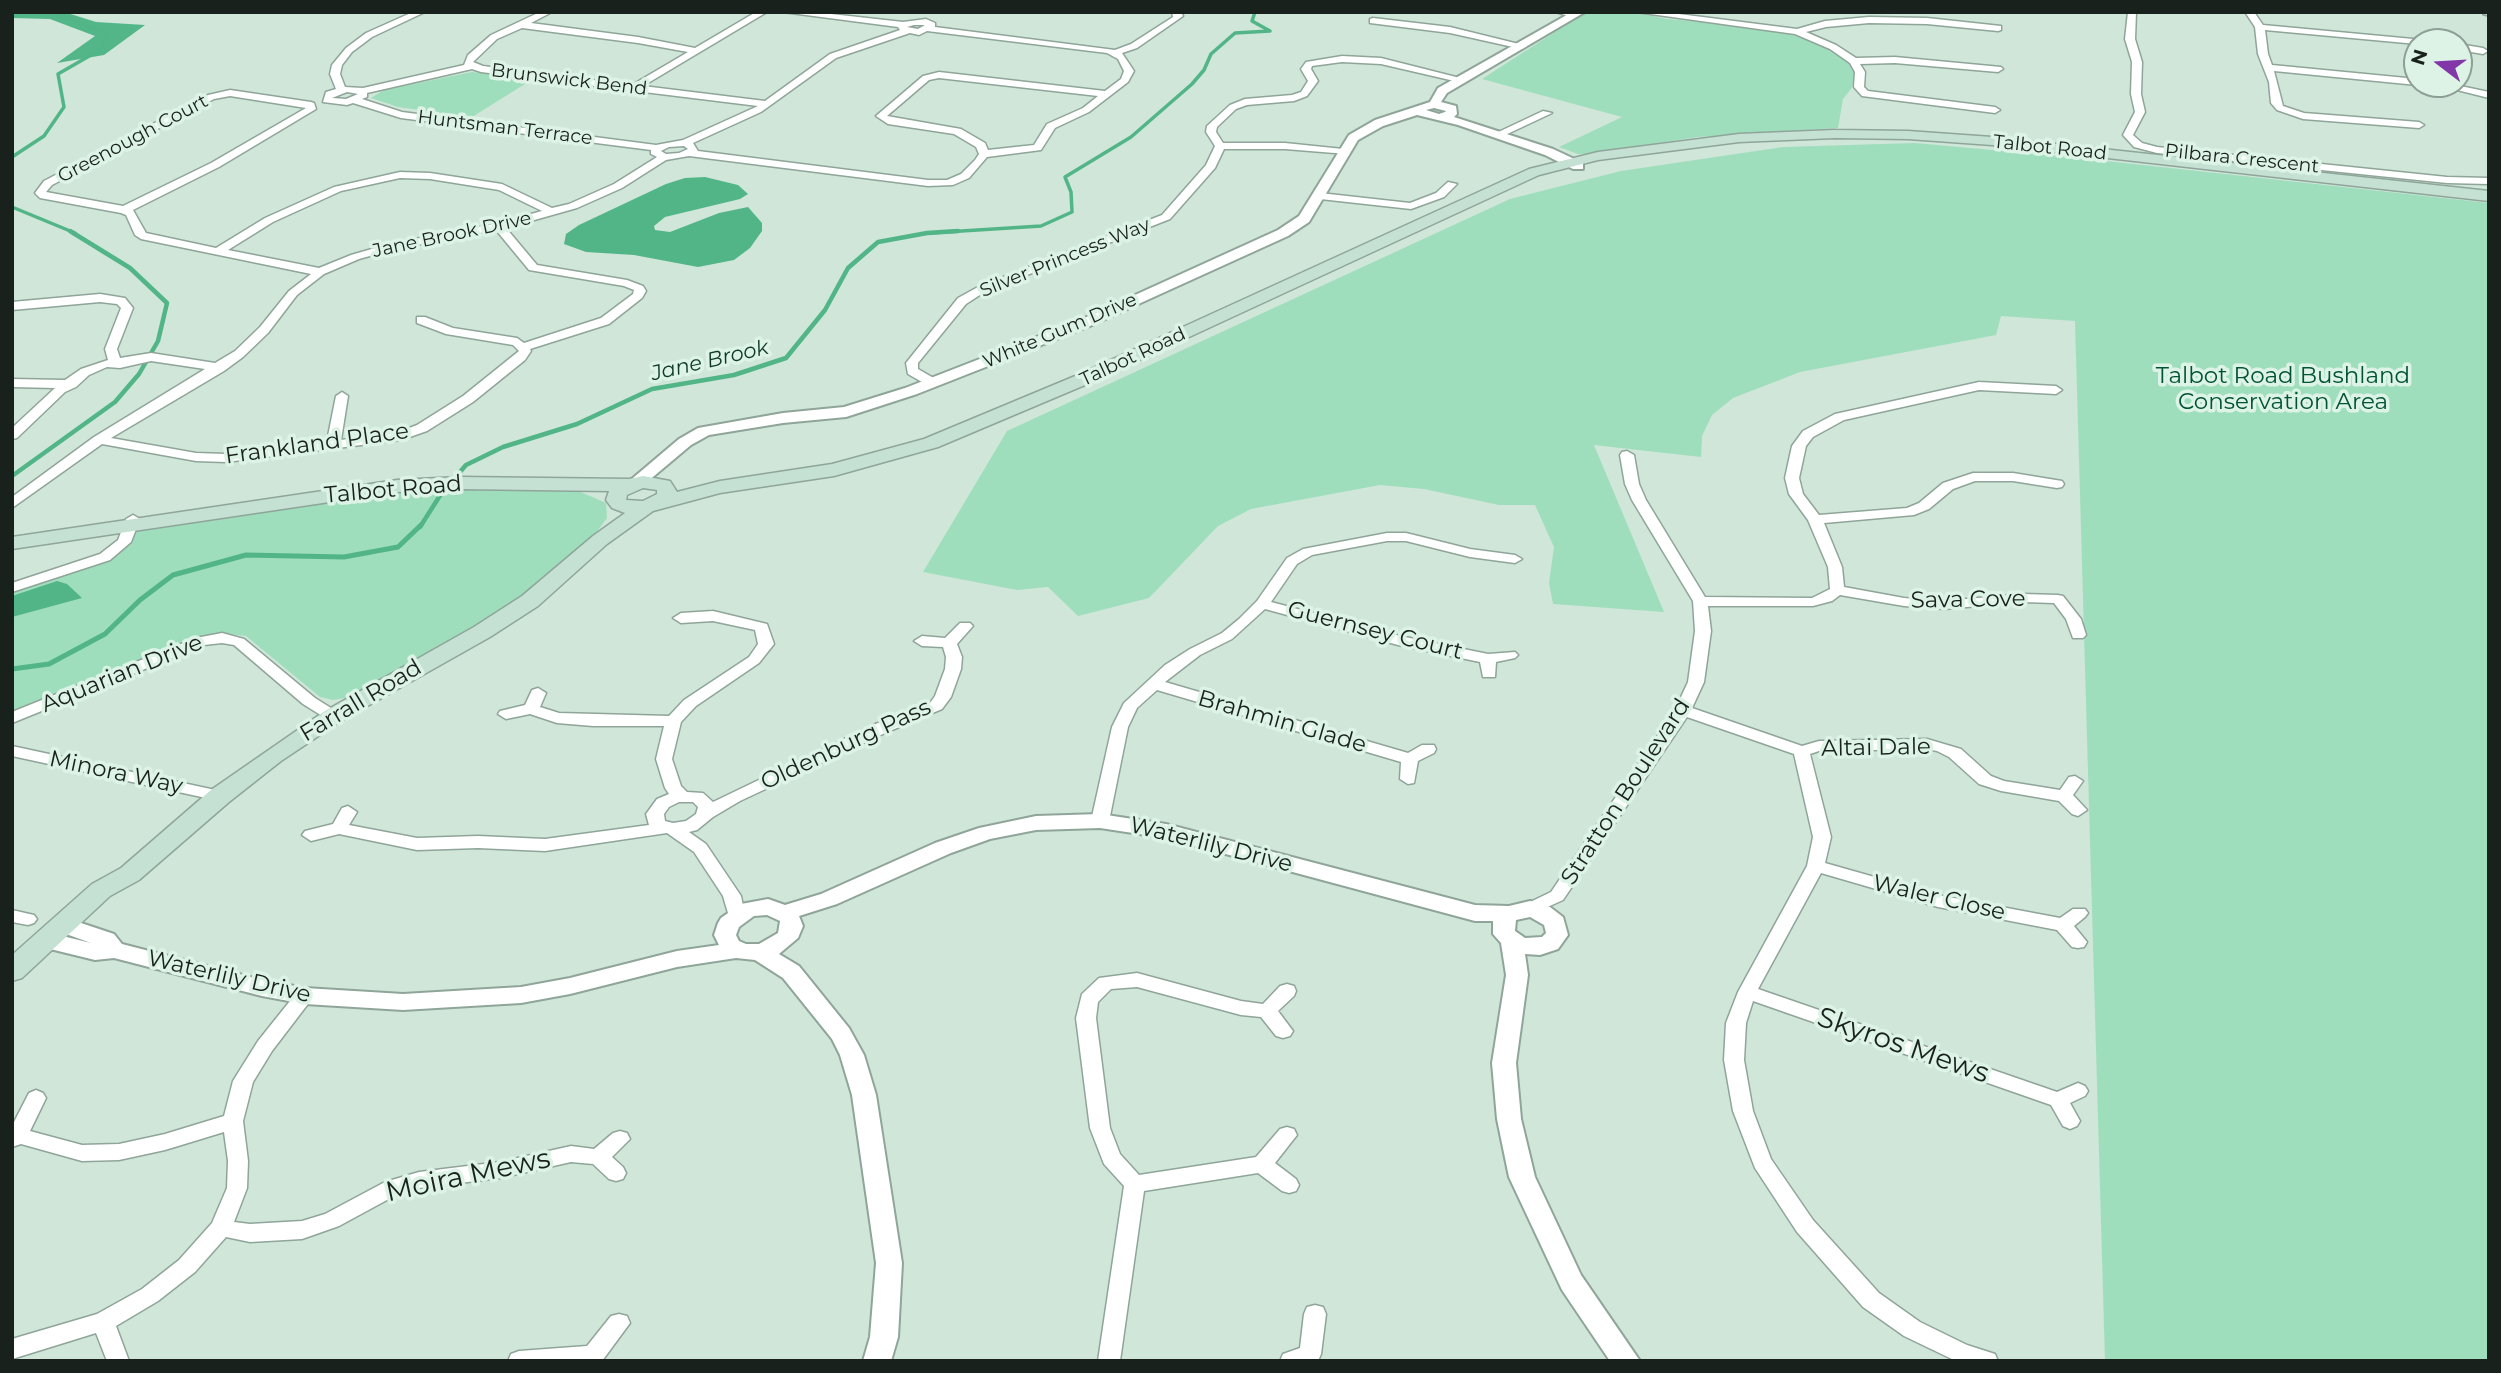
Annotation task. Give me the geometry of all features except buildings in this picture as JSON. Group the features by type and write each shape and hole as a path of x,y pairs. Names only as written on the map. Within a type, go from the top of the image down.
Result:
{"main road":[{"name":"Talbot Road","path":"659,496 834,470 931,443 1086,378 1476,197 1529,176 1541,176 1571,165 1683,144 1748,137 1908,135 1992,141 2489,196"},
{"path":"651,482 659,496 630,508 625,493 651,482"},
{"name":"Talbot Road","path":"12,537 375,489 451,483 560,483 601,493 625,493"},
{"name":"Farrall Road","path":"600,540 625,493"},
{"name":"Farrall Road","path":"12,990 101,890 130,874 220,796 332,716 482,632 530,601 600,540 659,496"},
{"name":"Talbot Road","path":"12,543 132,523"},
{"name":"Farrall Road","path":"12,971 63,935"}],"street":[{"path":"421,12 344,50 335,74 341,90 363,91 471,66"},
{"name":"Brunswick Bend","path":"548,12 488,42 468,61 471,66 768,104"},
{"path":"633,88 763,12"},
{"path":"788,12 905,28"},
{"path":"928,25 938,12"},
{"path":"688,148 928,183 949,183 965,176 984,154 1037,148 1054,124 1082,113 1129,74 1117,52 1134,46 1176,19 1179,16 1176,12"},
{"path":"1560,12 1577,14"},
{"path":"1640,12 1664,17 1733,17 1797,32 1833,47 1854,61 1860,72 1859,90 1865,94 2000,111"},
{"name":"Pilbara Crescent","path":"2132,12 2130,39 2137,62 2136,94 2140,112 2128,135 2138,145 2157,150 2447,180 2489,181"},
{"path":"2249,12 2260,27 2267,67 2276,89 2276,103 2286,112"},
{"path":"1445,109 1463,80 1577,14"},
{"path":"1797,32 1825,24 1869,20 1927,21 2004,29"},
{"path":"1373,21 1450,30 1522,46"},
{"path":"2360,37 2364,24"},
{"path":"520,25 638,40 696,51"},
{"name":"Jane Brook Drive","path":"13,506 52,472 99,440 220,368 253,342 293,292 320,272 355,257 393,246 552,213 605,193 660,153 675,157 768,104 833,56 905,28 928,25 1117,52"},
{"path":"2260,27 2403,41"},
{"path":"2473,49 2483,51"},
{"path":"1854,61 1895,60 2002,70"},
{"name":"Silver Princess Way","path":"933,383 912,371 912,363 962,301 982,289 1166,217 1208,171 1220,146 1211,132 1214,124 1233,107 1245,102 1294,98 1304,94 1313,82 1306,66 1314,61 1381,61 1463,80"},
{"path":"2267,67 2403,81"},
{"path":"984,154 981,145 967,135 888,121 881,116 926,78 939,75 1106,94"},
{"name":"Huntsman Terrace","path":"341,90 329,94 326,100 338,103 355,100 401,115 660,153"},
{"path":"355,100 364,95 363,91"},
{"name":"Greenough Court","path":"220,94 305,103 312,107 215,165 124,209 44,196 40,193 48,183 201,101 220,94"},
{"name":"White Gum Drive","path":"625,493 685,442 705,431 783,418 846,412 933,383 1085,323 1283,233 1304,219 1353,138 1379,123 1401,116 1445,109 1497,135 1539,149 1571,165"},
{"path":"2270,116 2286,112 2303,116 2419,125"},
{"path":"1497,135 1547,113"},
{"path":"1220,146 1285,146 1343,152"},
{"path":"219,251 269,220 338,189 400,176 430,176 502,187 552,213"},
{"path":"1320,196 1411,206 1440,195 1452,184"},
{"path":"124,209 130,213 141,235 145,237 320,272"},
{"path":"421,320 450,331 517,342 523,347 605,321 638,296 639,288 627,283 533,268 499,226"},
{"path":"12,306 100,298 121,301 127,308 111,349 117,362"},
{"name":"Frankland Place","path":"99,440 211,458 388,438 422,428 504,372 522,357 523,347"},
{"path":"12,435 67,386 117,362 137,358 160,358 220,368"},
{"path":"12,383 67,386"},
{"path":"1700,601 1813,602 1827,598 1837,590 1835,567 1815,519 1796,494 1792,478 1799,446 1808,434 1822,425 1840,417 1979,386 2062,390"},
{"path":"333,445 342,396"},
{"name":"Stratton Boulevard","path":"1514,925 1557,896 1683,710 1696,682 1703,631 1700,601 1639,500 1632,484 1627,455"},
{"path":"659,496 668,457"},
{"path":"1815,519 1909,512 1924,506 1948,486 1973,477 2012,477 2062,484"},
{"path":"12,589 105,557 124,542 132,523"},
{"path":"1100,821 1121,724 1130,706 1187,657 1227,636 1262,604 1292,561 1308,551 1387,537 1406,537 1470,553 1515,559"},
{"name":"Sava Cove","path":"1837,590 1904,602 1944,605 2065,595 2078,635"},
{"name":"Guernsey Court","path":"1262,604 1488,666 1510,655"},
{"path":"675,795 664,759 673,721 690,703 754,660 766,644 762,626 712,610 681,618"},
{"path":"922,641 949,643 965,626"},
{"name":"Aquarian Drive","path":"12,718 201,642 222,638 239,642 309,701 332,716"},
{"name":"Oldenburg Pass","path":"664,825 691,826 702,812 879,729 936,706 943,697 953,669 954,657 949,643"},
{"name":"Brahmin Glade","path":"1155,684 1410,759"},
{"path":"531,709 538,693"},
{"path":"506,714 531,709 557,718 673,721"},
{"path":"1683,710 1801,751 1822,838 1816,866 1747,992 1736,1023 1734,1060 1743,1111 1762,1162 1805,1226 1871,1300 1912,1329 1961,1353 1987,1361"},
{"name":"Altai Dale","path":"1801,751 1819,746 1927,744 1955,752 1975,773 2001,786 2064,796"},
{"path":"1408,779 1410,759 1428,749"},
{"name":"Minora Way","path":"12,751 220,796"},
{"path":"2075,781 2064,796 2078,810"},
{"path":"700,848 664,825 655,814 675,795 697,797 702,812 700,848 738,929 790,972 841,1034 852,1055 864,1095 889,1263 884,1337 877,1361"},
{"path":"339,828 348,812"},
{"name":"Waterlily Drive","path":"63,935 95,952 114,950 261,988 305,996 403,1002 520,995 570,986 677,959 738,929 769,950 788,926 829,900 943,848 986,833 1036,823 1100,821 1166,831 1514,925"},
{"path":"311,835 339,828 417,844 478,842 545,845 664,825"},
{"name":"Waler Close","path":"1816,866 1938,901 2063,925"},
{"name":"Stratton Boulevard","path":"1555,922 1557,896"},
{"path":"738,929 757,908 777,909 788,926 790,972"},
{"path":"1542,912 1555,922 1558,928 1550,943 1537,947 1520,946 1514,925 1542,912"},
{"path":"2078,942 2063,925 2079,913"},
{"path":"1514,925 1517,975 1504,1063 1508,1119 1522,1177 1572,1282 1626,1361"},
{"path":"1517,975 1537,947"},
{"path":"1135,1184 1111,1158 1100,1128 1086,1018 1089,999 1106,983 1136,980 1241,1009 1267,1011 1283,1031"},
{"path":"1267,1011 1287,991"},
{"name":"Skyros Mews","path":"1747,992 2058,1100"},
{"path":"12,1349 103,1322 150,1295 187,1266 221,1228 237,1188 238,1161 233,1121 243,1081 265,1046 305,996"},
{"path":"2070,1121 2058,1100 2078,1091"},
{"path":"36,1098 15,1137 82,1153 119,1152 165,1142 233,1121"},
{"path":"1135,1184 1262,1164 1287,1135"},
{"path":"616,1173 598,1157 620,1139"},
{"name":"Moira Mews","path":"221,1228 250,1233 302,1230 332,1220 366,1199 410,1183 500,1170 571,1154 598,1157"},
{"path":"1262,1164 1289,1185"},
{"path":"1109,1361 1135,1184"},
{"path":"1307,1359 1315,1314"},
{"path":"103,1322 118,1361"},
{"path":"519,1361 595,1358 619,1323"}],"green space":[{"path":"1586,12 1634,12 1667,19 1722,23 1783,32 1823,45 1848,60 1854,69 1854,80 1843,99 1838,128 1698,137 1588,154 1578,154 1559,147 1622,117 1482,79"},
{"path":"472,72 533,79 472,117 398,107 371,98 384,90"},
{"name":"Talbot Road Bushland Conservation Area","path":"1915,143 2070,157 2489,203 2489,1361 2105,1361 2075,321 2001,316 1996,335 1800,372 1733,398 1712,415 1702,436 1701,457 1594,445 1664,612 1553,604 1549,583 1554,547 1535,505 1499,505 1424,489 1380,485 1251,509 1218,526 1149,598 1078,616 1048,587 1017,590 923,572 1007,431 1510,199 1621,171 1783,147"},
{"path":"560,483 606,503 607,518 595,534 553,575 482,624 350,697 333,700 320,697 246,636 221,633 200,637 12,712 12,588 105,557 130,526 375,489"}],"shaded area":[{"path":"12,12 64,12 96,22 145,25 104,55 57,63 95,36 50,19 12,18"},
{"path":"705,177 738,185 748,194 740,199 665,217 654,226 655,230 670,232 719,213 748,207 762,223 762,231 750,248 734,260 698,267 634,255 586,252 564,244 566,234 579,225 666,184 685,178"},
{"path":"57,581 67,584 82,598 12,617 12,596"}],"waterway":[{"path":"12,157 44,136 64,107 58,74 98,51 108,33 50,12"},
{"name":"Jane Brook","path":"930,233 1041,226 1072,212 1071,192 1065,177 1131,137 1192,84 1204,70 1211,54 1235,33 1270,31 1252,21 1255,12"},
{"path":"12,207 75,233"},
{"path":"12,476 115,402 139,374 158,341 167,303 130,268 70,231"},
{"name":"Jane Brook","path":"420,527 441,494 466,465 503,447 577,424 652,389 734,375 786,358 825,310 848,268 878,242 927,233 958,231"},
{"name":"Jane Brook","path":"12,669 49,664 105,634 140,600 173,575 246,555 344,557 398,547 421,525"}]}
